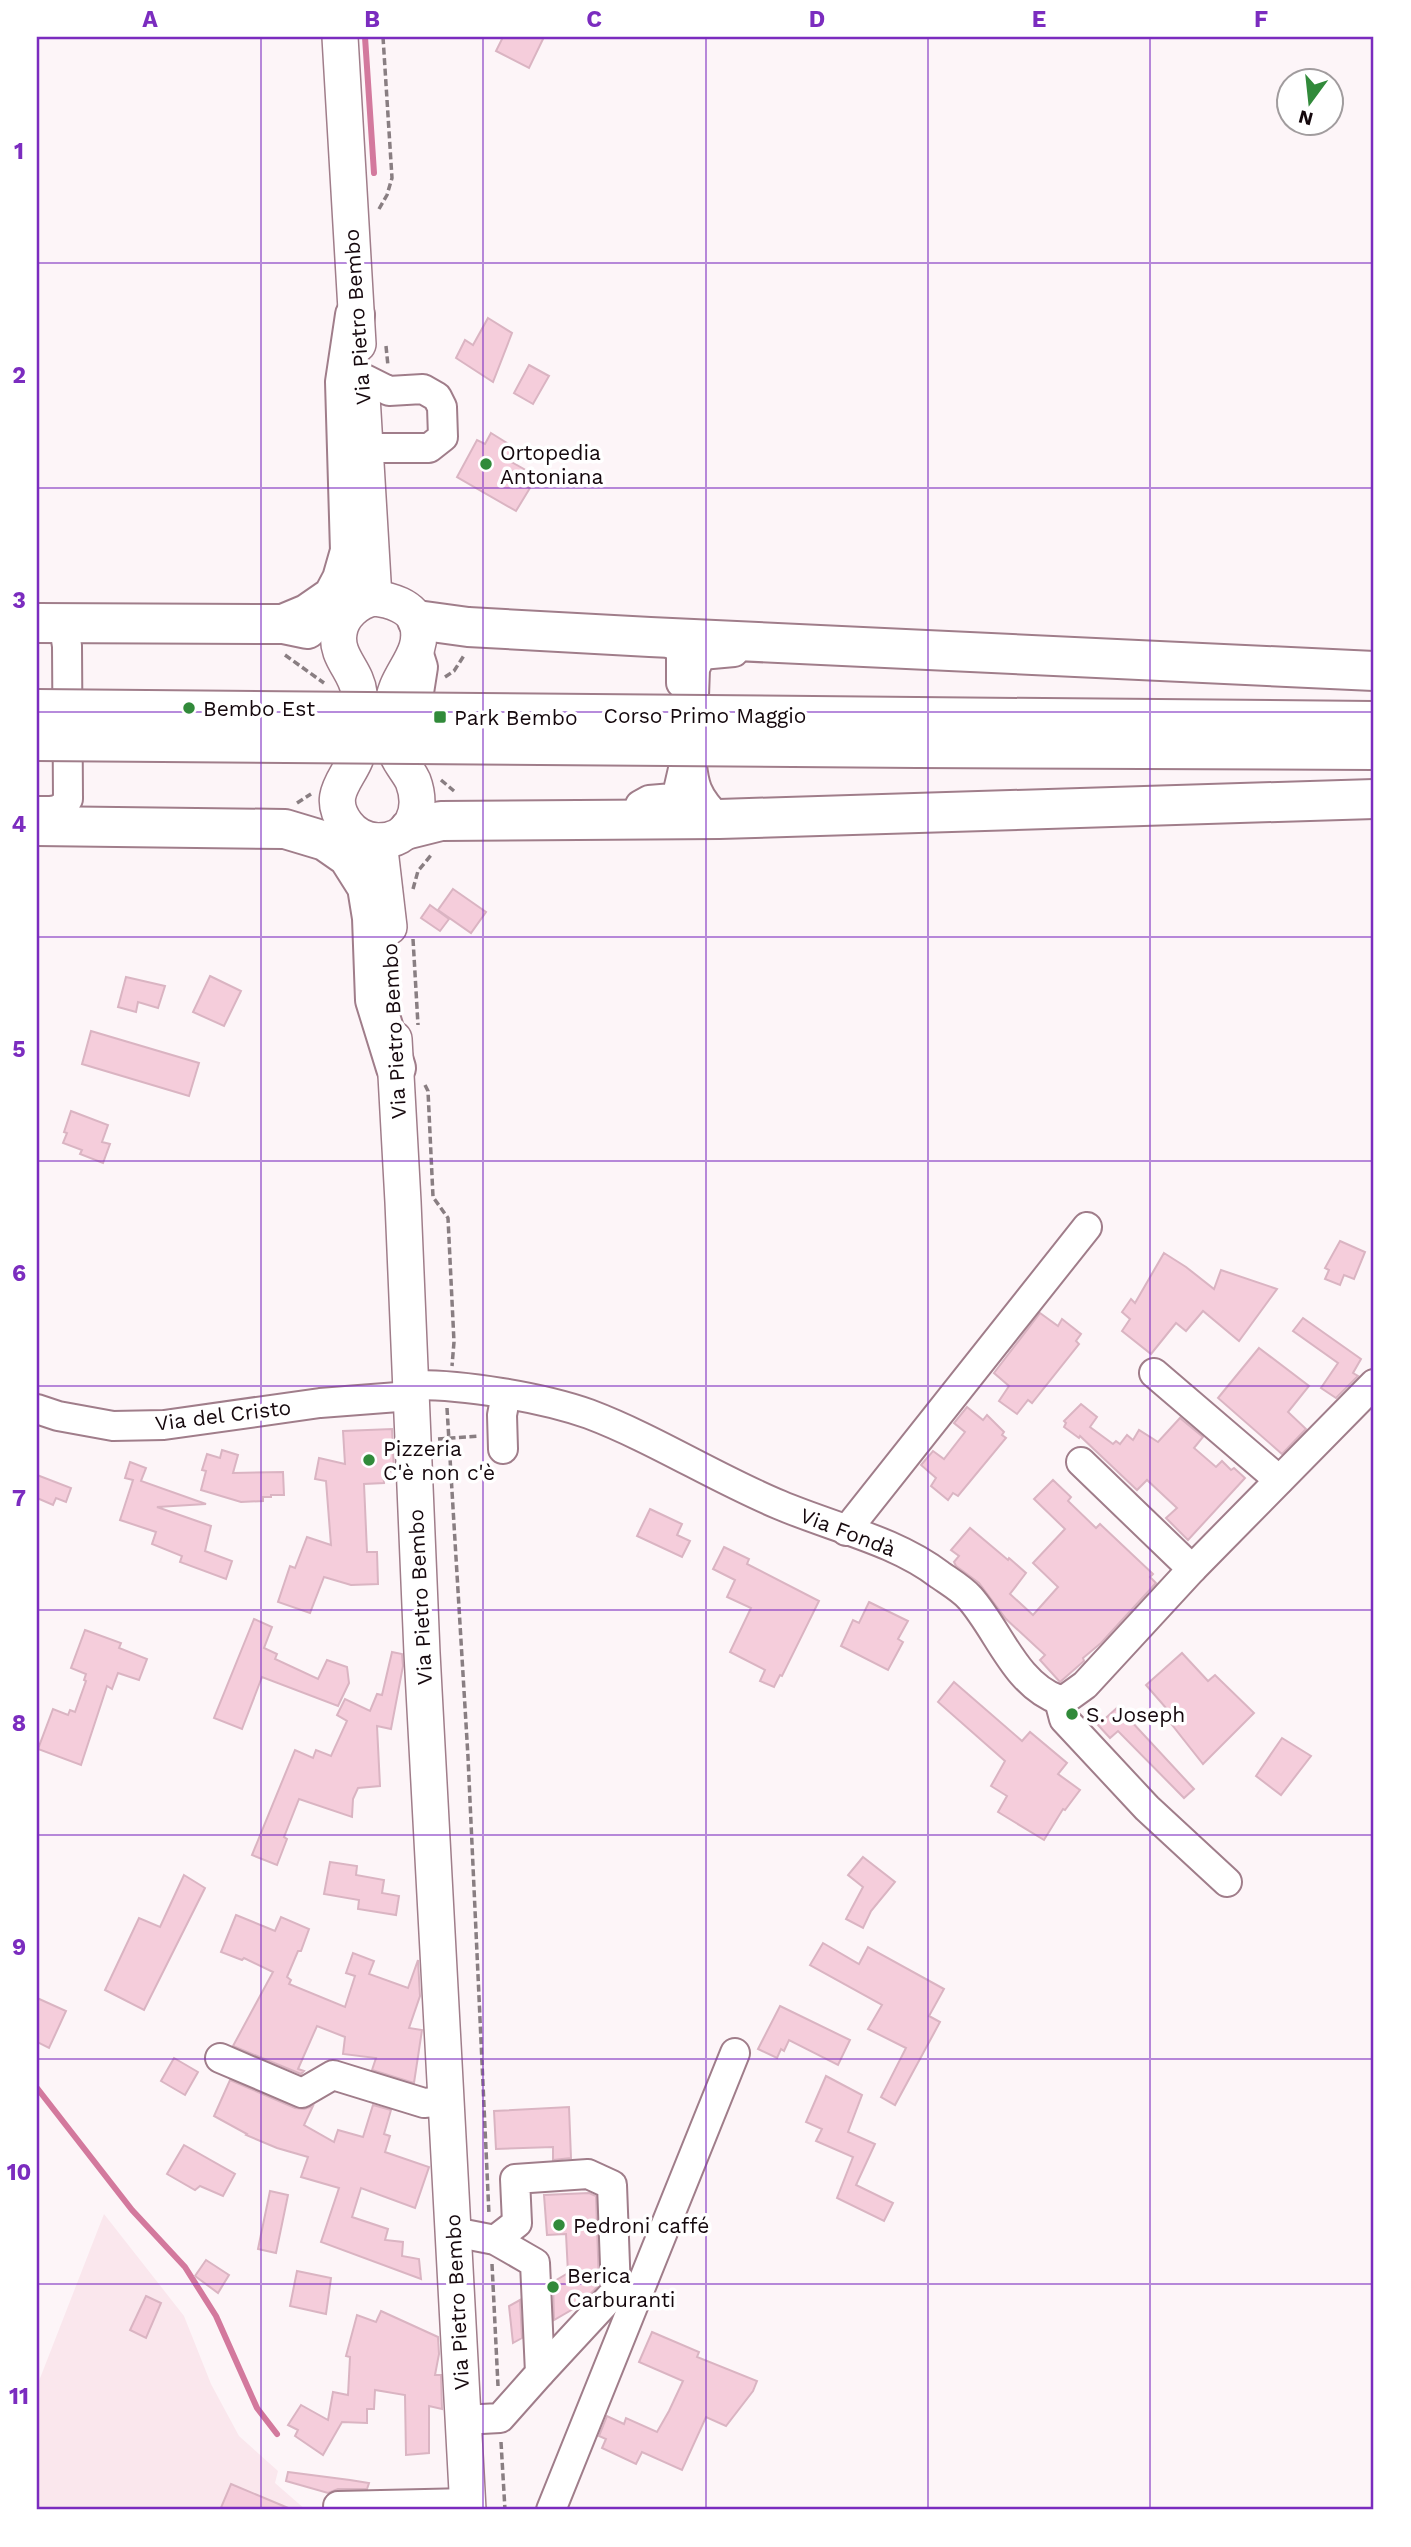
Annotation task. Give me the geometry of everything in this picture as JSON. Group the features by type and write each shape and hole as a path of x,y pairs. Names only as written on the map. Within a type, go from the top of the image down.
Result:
{"highway":[{"path":"283,624 307,614 332,596 342,579 350,551 345,382 370,325"},
{"path":"45,623 283,624 306,629 332,625 360,607"},
{"path":"417,636 468,627 650,638 1374,671"},
{"name":"Corso Primo Maggio","path":"52,704 1374,750"},
{"name":"Corso Primo Maggio","path":"63,755 1374,721"},
{"path":"394,835 441,821 719,819 1374,799"},
{"path":"285,829 313,820 345,822"},
{"path":"37,826 285,829 325,841 348,857 366,887 372,918 375,1000 410,1074"}],"main road":[{"name":"Via Pietro Bembo","path":"340,37 375,384 366,448 360,607 339,633 339,648 356,680 359,692 359,747 337,798 340,815 345,822"},
{"path":"360,607 400,604 417,636"},
{"name":"Via Pietro Bembo","path":"417,636 393,699 394,745 418,795 416,817 394,835 389,933 410,1074 411,1391 445,2101 468,2506"},
{"path":"345,822 353,833 362,838 394,835"}],"street":[{"path":"366,448 429,448 443,437 442,407 437,397 423,389 375,384"},
{"path":"37,811 52,812 66,804 68,799 63,755 52,704 65,633 45,623"},
{"path":"52,704 88,675 81,667 84,642 89,639 119,638 138,624"},
{"path":"650,638 667,641 681,650 681,683 694,696"},
{"path":"719,819 703,804 695,789 691,753 695,669 701,656 731,653 755,642"},
{"path":"634,821 640,805 649,800 673,798 677,794 682,769 691,753"},
{"path":"63,755 79,782 80,808 85,816 99,827"},
{"path":"846,1531 1087,1227"},
{"path":"1154,1373 1279,1480"},
{"path":"1227,1882 1147,1808 1064,1719 1059,1700 1067,1698 1085,1685 1192,1569 1374,1384"},
{"name":"Via Fondà","path":"411,1391 506,1394 587,1414 638,1436 760,1497 904,1553 969,1596 1030,1683 1059,1700"},
{"name":"Via del Cristo","path":"37,1409 58,1416 113,1426 164,1425 411,1391"},
{"path":"503,1450 502,1415 506,1394"},
{"path":"1081,1462 1192,1569"},
{"path":"551,2510 735,2053"},
{"path":"220,2058 302,2093 333,2075 424,2103 445,2101"},
{"path":"463,2420 500,2418 616,2291 612,2185 588,2174 515,2179 517,2223 493,2240"},
{"path":"454,2232 493,2240 535,2263 540,2373"},
{"name":"Via Pietro Bembo","path":"338,2507 468,2506"}],"path":[{"path":"377,211 387,195 391,178 383,37"},
{"path":"370,325 375,384"},
{"path":"412,891 418,871 424,862 442,847"},
{"path":"413,938 418,1032"},
{"path":"410,1074 428,1091 433,1197 448,1219 453,1353"},
{"path":"449,1399 505,2510"}],"shaded area":[{"path":"104,2214 184,2316 211,2384 239,2436 278,2471 275,2483 306,2510 37,2510 37,2386"}],"building":[{"path":"503,37 544,37 529,68 496,51"},
{"path":"488,318 512,333 493,382 456,358 465,340 473,345"},
{"path":"529,365 549,376 533,404 514,393"},
{"path":"491,433 515,448 508,460 524,469 517,481 530,488 516,511 457,477 477,440 485,444"},
{"path":"453,889 486,912 471,933 438,910"},
{"path":"430,905 449,919 440,931 421,918"},
{"path":"210,976 241,991 224,1026 193,1012"},
{"path":"126,977 165,986 158,1008 138,1002 136,1012 118,1007"},
{"path":"91,1031 199,1063 189,1096 82,1064"},
{"path":"71,1111 108,1125 102,1142 110,1144 103,1163 80,1154 82,1150 63,1143"},
{"path":"1340,1241 1365,1252 1354,1279 1344,1275 1340,1285 1325,1279 1329,1270 1325,1268"},
{"path":"1164,1253 1214,1289 1221,1270 1277,1289 1239,1341 1203,1311 1186,1331 1176,1323 1151,1354 1122,1331 1130,1319 1122,1312 1131,1299 1135,1303"},
{"path":"1040,1313 1058,1326 1062,1319 1081,1334 1076,1341 1079,1344 1032,1403 1028,1400 1017,1414 999,1401 1009,1386 994,1373"},
{"path":"1303,1318 1361,1359 1353,1373 1358,1376 1336,1398 1321,1388 1338,1363 1293,1331"},
{"path":"1259,1348 1309,1386 1288,1412 1306,1429 1282,1454 1218,1398"},
{"path":"1081,1404 1097,1417 1090,1427 1113,1444 1116,1441 1120,1444 1127,1435 1133,1440 1139,1430 1158,1442 1180,1418 1203,1437 1194,1448 1216,1467 1222,1461 1245,1478 1188,1540 1166,1518 1177,1508 1147,1480 1137,1490 1080,1436 1079,1438 1064,1427 1064,1421"},
{"path":"967,1407 983,1420 987,1415 1004,1432 1002,1435 1006,1438 958,1496 953,1493 948,1500 931,1486 936,1478 921,1465 933,1451 944,1459 965,1432 954,1423"},
{"path":"392,1429 394,1471 383,1472 384,1483 364,1484 367,1552 377,1552 378,1584 351,1585 324,1577 310,1613 278,1602 290,1566 295,1568 307,1537 331,1545 326,1481 315,1479 319,1458 345,1464 343,1431"},
{"path":"222,1450 238,1455 233,1473 283,1472 284,1495 263,1497 263,1501 241,1502 201,1490 206,1471 202,1470 207,1454 220,1458"},
{"path":"130,1462 146,1468 141,1481 206,1504 157,1507 211,1526 205,1551 232,1561 226,1579 180,1562 182,1556 152,1544 156,1532 120,1520 133,1480 125,1478"},
{"path":"37,1475 71,1488 66,1502 56,1498 53,1505 37,1498"},
{"path":"1053,1480 1071,1497 1068,1501 1096,1528 1100,1524 1153,1574 1150,1577 1156,1583 1101,1643 1083,1658 1084,1661 1060,1682 1040,1660 1045,1655 1006,1619 979,1583 956,1566 954,1562 959,1556 951,1550 970,1528 1008,1560 1009,1558 1026,1573 1010,1594 1033,1615 1058,1587 1033,1563 1065,1529 1034,1499"},
{"path":"650,1509 682,1524 677,1535 690,1541 682,1557 637,1536"},
{"path":"724,1547 749,1559 747,1564 819,1601 774,1687 760,1681 765,1670 730,1652 751,1608 727,1597 735,1580 713,1569"},
{"path":"869,1602 908,1621 898,1639 903,1642 888,1670 841,1646 853,1620 859,1623"},
{"path":"254,1619 272,1627 264,1648 277,1654 275,1659 318,1679 327,1660 347,1667 349,1683 338,1706 262,1677 242,1729 214,1718"},
{"path":"85,1630 121,1643 119,1648 147,1659 139,1680 118,1673 112,1689 107,1686 81,1765 38,1749 53,1709 68,1715 70,1710 75,1712 86,1674 71,1668"},
{"path":"392,1652 402,1654 403,1666 391,1729 377,1726 380,1786 358,1788 353,1799 352,1817 299,1799 284,1837 287,1839 277,1865 252,1855 295,1750 313,1758 316,1750 331,1756 347,1721 337,1715 345,1699 370,1711 377,1694 382,1695"},
{"path":"1182,1653 1208,1681 1215,1675 1254,1713 1203,1764 1169,1721 1173,1716 1146,1685"},
{"path":"954,1682 1022,1741 1030,1732 1067,1763 1058,1774 1080,1790 1065,1810 1063,1809 1044,1840 998,1812 1007,1796 991,1786 1005,1761 938,1702"},
{"path":"1118,1707 1194,1789 1184,1798 1118,1731 1110,1738 1098,1725"},
{"path":"1282,1738 1311,1756 1281,1795 1256,1776"},
{"path":"863,1857 895,1882 871,1911 863,1928 846,1919 863,1887 848,1875"},
{"path":"330,1862 357,1866 356,1875 384,1880 382,1893 399,1896 396,1915 358,1909 359,1900 324,1894"},
{"path":"184,1875 205,1888 144,2010 105,1990 139,1918 160,1927"},
{"path":"236,1915 275,1931 281,1917 309,1929 287,1977 291,1980 289,1984 345,2007 355,1976 346,1973 353,1953 374,1961 369,1974 408,1988 418,1960 420,1996 409,2028 422,2030 414,2083 372,2070 376,2058 343,2054 345,2037 317,2026 298,2069 304,2071 301,2074 233,2046 273,1972 244,1958 242,1960 221,1952"},
{"path":"823,1943 859,1964 868,1947 944,1989 929,2016 940,2022 895,2105 881,2097 906,2048 868,2029 882,2005 810,1965"},
{"path":"37,1998 66,2011 49,2048 37,2042"},
{"path":"780,2006 850,2040 838,2065 789,2040 777,2058 758,2049"},
{"path":"174,2058 198,2072 185,2095 161,2081"},
{"path":"826,2076 862,2095 848,2132 875,2144 856,2185 893,2203 884,2221 837,2198 853,2157 816,2141 822,2129 806,2122"},
{"path":"230,2080 295,2108 313,2106 304,2125 334,2142 338,2130 363,2137 373,2105 391,2110 384,2134 390,2136 385,2152 429,2167 415,2208 361,2188 352,2217 388,2229 385,2240 403,2242 402,2256 419,2259 421,2279 321,2242 339,2188 301,2177 308,2157 246,2135 214,2116"},
{"path":"569,2107 571,2158 553,2160 553,2147 496,2149 494,2111"},
{"path":"184,2145 235,2174 223,2196 200,2186 195,2190 167,2174"},
{"path":"270,2191 288,2195 276,2253 258,2249"},
{"path":"589,2193 596,2196 599,2285 580,2305 554,2320 553,2282 568,2273 566,2234 547,2235 544,2195"},
{"path":"206,2260 229,2275 218,2293 195,2276"},
{"path":"297,2271 331,2278 326,2314 290,2306"},
{"path":"146,2296 161,2303 146,2338 130,2330"},
{"path":"520,2300 522,2338 513,2343 509,2306"},
{"path":"381,2311 438,2337 439,2354 435,2375 441,2375 442,2409 429,2406 429,2453 406,2455 405,2395 375,2390 374,2409 367,2409 367,2423 342,2422 323,2455 295,2436 298,2430 288,2425 301,2405 328,2420 333,2392 348,2395 350,2357 346,2356 357,2315 376,2322"},
{"path":"652,2332 699,2352 697,2357 757,2381 753,2391 726,2426 706,2417 682,2470 642,2452 636,2464 602,2448 606,2439 599,2436 607,2416 624,2424 626,2418 657,2432 669,2411 683,2381 639,2362"},
{"path":"288,2472 369,2483 367,2489 338,2489 328,2493 286,2481"},
{"path":"231,2484 293,2510 220,2510"}],"waterway":[{"path":"365,37 374,173"},
{"path":"37,2088 132,2210 185,2267 216,2316 257,2408 277,2434"}],"place":[{"name":"Ortopedia Antoniana","path":"486,464"},
{"name":"Bembo Est","path":"189,708"},
{"name":"Park Bembo","path":"440,717"},
{"name":"Pizzeria C'è non c'è","path":"369,1460"},
{"name":"S. Joseph","path":"1072,1714"},
{"name":"Pedroni caffé","path":"559,2225"},
{"name":"Berica Carburanti","path":"553,2287"}]}
